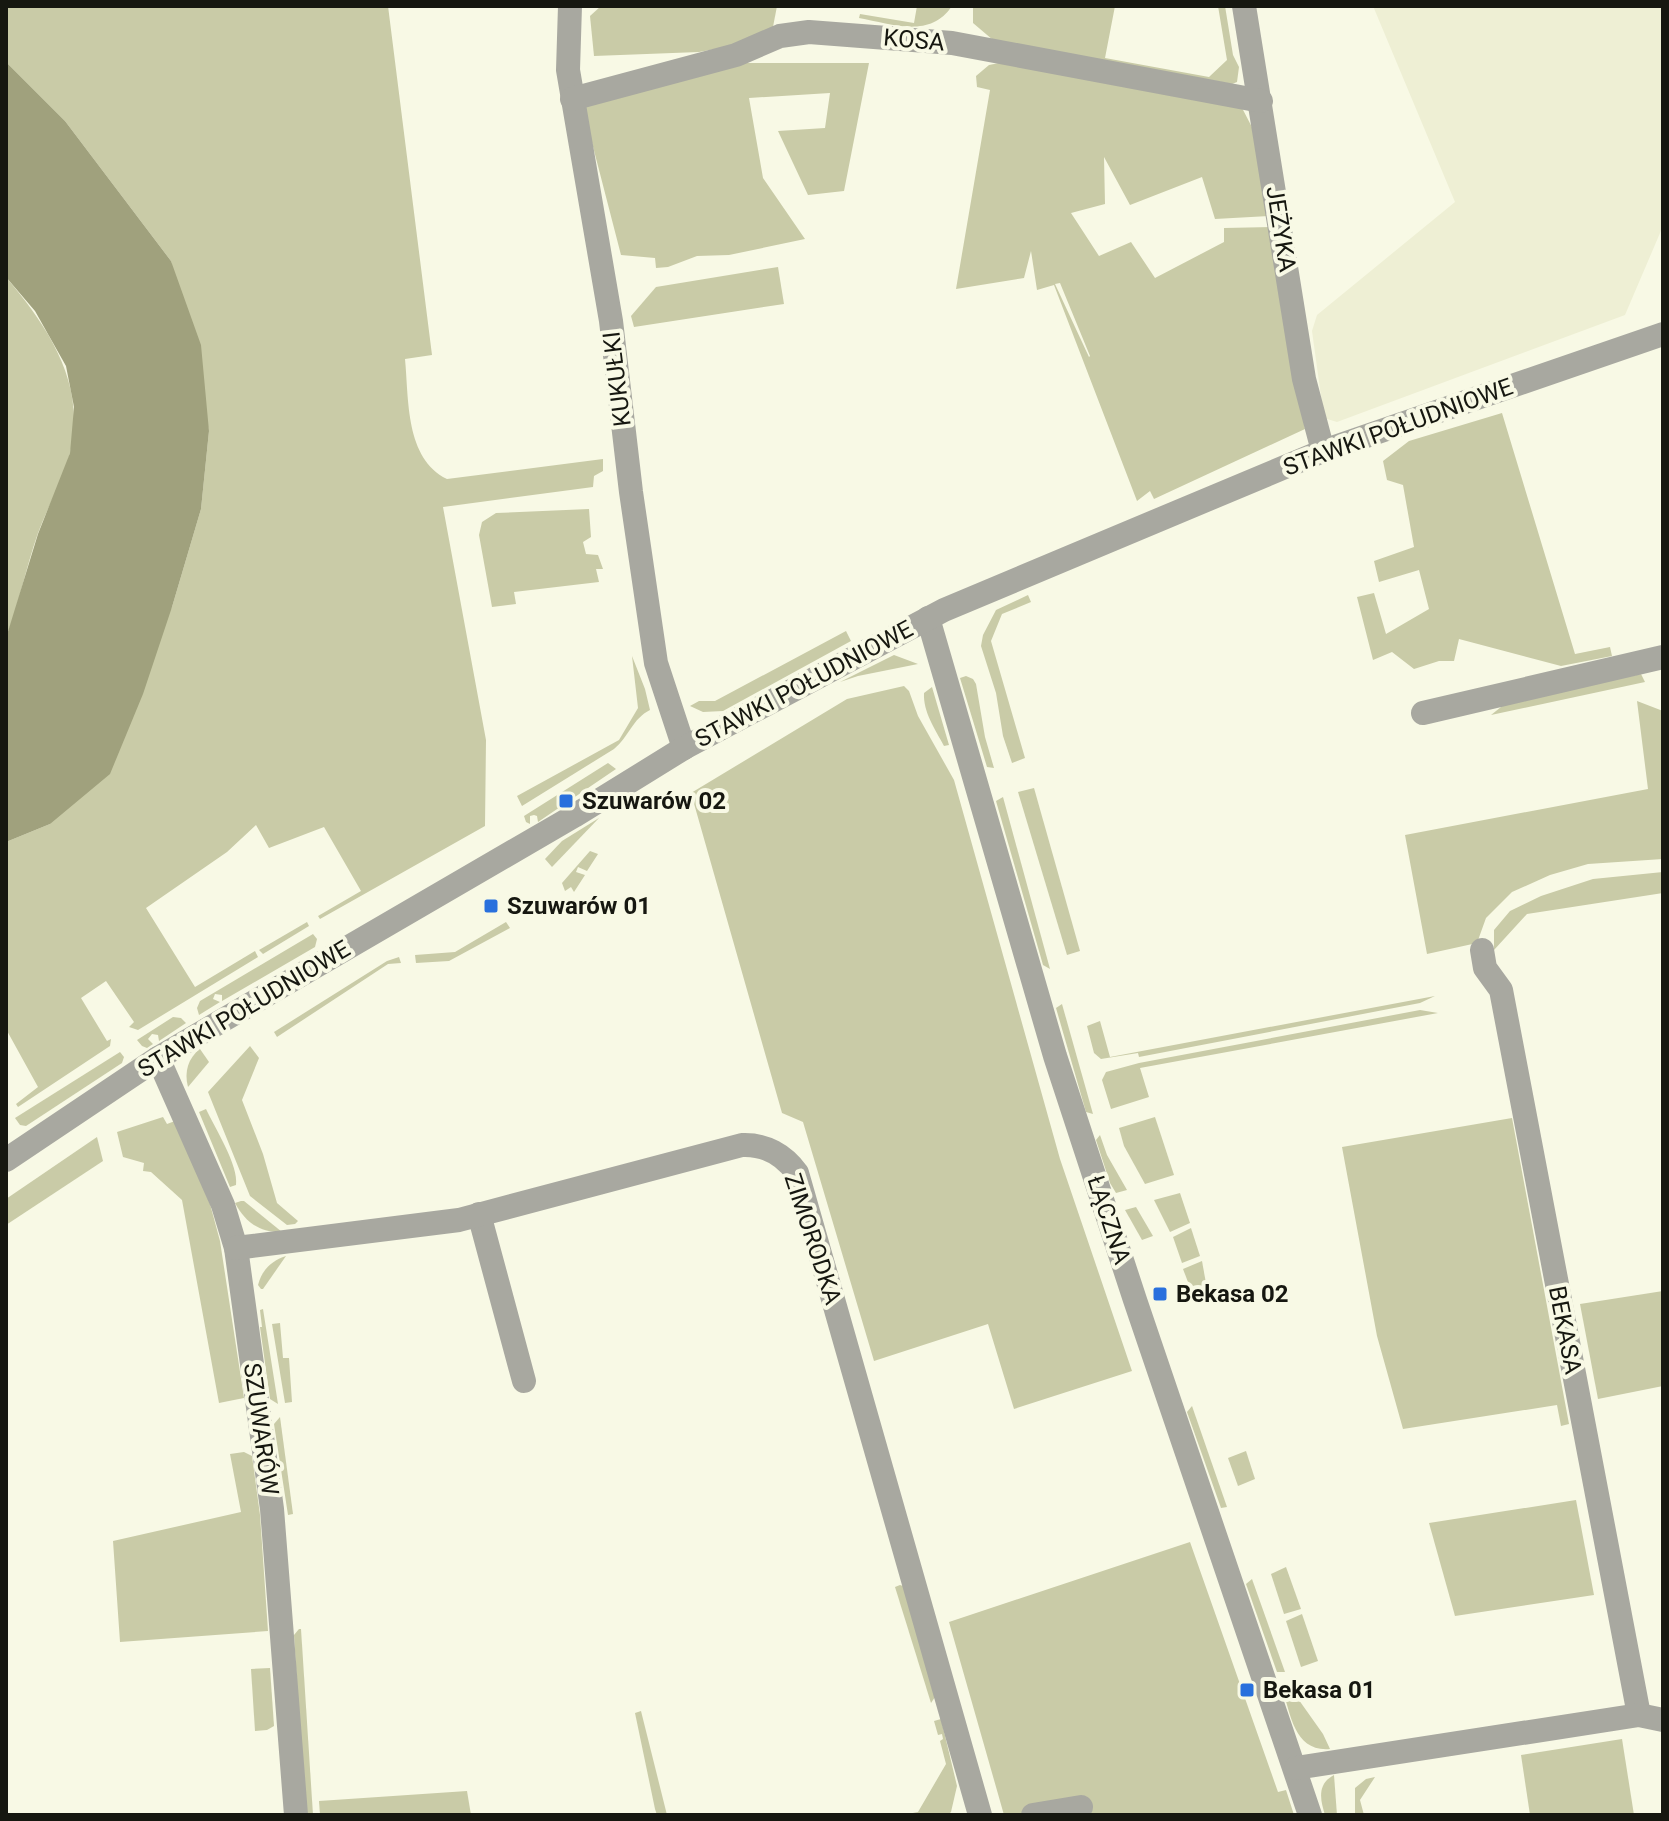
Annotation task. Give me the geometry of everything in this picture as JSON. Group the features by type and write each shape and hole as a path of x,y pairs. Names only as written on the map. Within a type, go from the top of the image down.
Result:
{"street":[{"name":"KUKUŁKI","path":"570,6 568,70 611,321 631,492 656,663 684,748"},
{"name":"JEŻYKA","path":"1244,6 1304,379 1323,451"},
{"name":"KOSA","path":"572,99 736,55 780,36 809,32 952,43 1261,101"},
{"name":"STAWKI POŁUDNIOWE","path":"6,1160 158,1058 574,816 684,748 928,618 1323,451 1663,334"},
{"name":"ŁĄCZNA","path":"928,618 1055,1056 1310,1815"},
{"path":"1423,713 1663,657"},
{"name":"BEKASA","path":"1482,950 1485,968 1501,990 1639,1715"},
{"name":"SZUWARÓW","path":"158,1058 221,1199 236,1248 272,1509 296,1815"},
{"name":"ZIMORODKA","path":"236,1248 459,1220 742,1145 767,1148 793,1167 806,1203 980,1815"},
{"path":"479,1214 524,1381"},
{"path":"1296,1768 1639,1715 1663,1720"},
{"path":"1033,1815 1081,1807"}],"shaded area":[{"path":"6,6 388,6 432,355 405,359 409,409 416,443 433,469 447,479 603,459 603,471 594,476 593,487 443,507 486,740 485,826 320,919 318,916 361,891 324,827 269,848 256,825 227,852 146,908 195,987 255,951 258,957 138,1030 129,1027 134,1022 106,981 81,998 107,1041 111,1039 110,1046 18,1107 16,1104 38,1087 6,1029 6,842 50,824 172,607 201,509 209,431 171,261 65,121 6,62"},
{"path":"601,6 777,6 773,27 753,42 699,52 594,56 590,16"},
{"path":"917,6 952,6 933,23 922,26 897,26 859,18 860,14 914,23"},
{"path":"973,6 1115,6 1105,58 1209,77 1227,60 1218,6 1225,6 1233,55 1239,67 1237,82 1232,84 993,40 973,23"},
{"path":"1373,6 1663,6 1663,226 1625,315 1337,422 1324,418 1312,331 1317,315 1455,202"},
{"path":"1014,60 1241,106 1255,133 1269,216 1215,219 1202,177 1130,205 1104,157 1105,204 1071,213 1099,256 1131,242 1155,278 1224,242 1224,228 1273,227 1305,429 1154,499 1150,491 1137,501 1054,285 1037,290 1031,251 1024,278 956,289 990,90 977,87 976,76 989,65","holes":["1060,283 1089,357 1055,284"]},
{"path":"6,62 65,121 171,261 201,345 209,431 201,509 143,694 110,774 50,824 6,842 6,638 38,534 70,453 74,407 66,366 35,311 6,277"},
{"path":"735,63 869,63 844,191 808,195 778,131 825,128 830,93 749,98 763,178 805,239 729,255 697,256 668,267 656,268 655,258 621,255 582,104"},
{"path":"778,267 784,304 634,327 631,316 656,287"},
{"path":"6,277 36,316 60,358 73,403 74,428 67,463 38,533 6,638"},
{"path":"1502,413 1575,654 1610,647 1612,656 1561,666 1459,639 1454,661 1439,661 1414,669 1392,652 1373,660 1357,597 1374,593 1386,634 1429,609 1419,570 1379,582 1374,561 1414,547 1403,485 1387,480 1383,461 1409,441"},
{"path":"589,509 591,537 583,542 586,554 598,555 603,569 596,569 599,582 514,592 516,604 492,607 479,535 482,522 496,513"},
{"path":"1028,595 1031,602 1002,614 991,641 1025,758 1012,763 1003,736 996,693 981,646 996,610"},
{"path":"846,631 851,641 723,711 703,712 690,706 699,701 715,701"},
{"path":"894,655 918,664 840,682"},
{"path":"632,656 650,710 639,718 614,749 522,806 517,796 619,740 638,708"},
{"path":"1641,674 1645,682 1491,715 1506,703"},
{"path":"966,676 976,684 994,768 987,767 960,678"},
{"path":"904,686 954,780 1060,1159 1132,1371 1014,1409 988,1324 874,1361 803,1122 782,1113 691,793 847,699"},
{"path":"932,687 949,745 944,746 925,707 924,693"},
{"path":"1637,701 1663,711 1663,859 1588,864 1550,875 1512,892 1486,918 1477,943 1427,954 1405,835 1648,789"},
{"path":"608,763 616,769 538,822 534,815 530,816 530,824 526,822 524,816"},
{"path":"1034,788 1080,951 1067,955 1018,792"},
{"path":"1003,797 1050,969 1043,965 996,801"},
{"path":"599,818 552,867 545,859 562,841"},
{"path":"590,851 598,854 587,871 578,867 576,872 585,875 574,892 571,887 565,891 562,883"},
{"path":"1663,872 1663,893 1527,914 1494,950 1494,930 1510,911 1541,896 1593,879"},
{"path":"307,922 309,926 263,954 259,950"},
{"path":"506,922 510,928 449,961 416,963 415,955 455,952"},
{"path":"313,934 317,939 315,947 222,1001 222,995 215,994 213,999 220,1002 199,1015 197,1008 200,1001"},
{"path":"399,957 401,963 388,964 277,1037 274,1032 387,961"},
{"path":"1435,996 1420,1003 1139,1057 1138,1053 1101,1059 1094,1053 1087,1026 1100,1021 1110,1057"},
{"path":"1062,1004 1093,1114 1086,1112 1056,1008"},
{"path":"1420,1010 1438,1013 1140,1068 1149,1097 1111,1109 1102,1080 1106,1072 1139,1063"},
{"path":"173,1017 181,1018 186,1023 159,1041 158,1035 152,1034 148,1039 153,1044 147,1048 137,1040"},
{"path":"250,1046 259,1058 242,1100 263,1154 277,1203 298,1221 295,1224 287,1225 250,1196 208,1092"},
{"path":"200,1049 209,1062 188,1087 188,1066"},
{"path":"120,1052 124,1057 122,1063 26,1126 20,1125 15,1118"},
{"path":"206,1109 234,1168 236,1185 230,1187 199,1112"},
{"path":"163,1117 167,1124 175,1121 210,1204 220,1241 244,1398 219,1403 182,1200 151,1172 143,1171 144,1163 123,1157 117,1132"},
{"path":"1155,1117 1174,1175 1145,1184 1124,1146 1119,1128"},
{"path":"1512,1118 1569,1424 1561,1426 1557,1405 1403,1429 1377,1336 1342,1147"},
{"path":"1100,1135 1107,1155 1127,1190 1116,1193 1110,1183 1096,1140"},
{"path":"97,1137 103,1161 6,1225 6,1199"},
{"path":"1180,1193 1190,1223 1170,1232 1154,1200"},
{"path":"241,1201 282,1232 267,1231 254,1225 243,1216 235,1203"},
{"path":"1136,1207 1153,1236 1142,1240 1125,1210"},
{"path":"1191,1228 1200,1256 1182,1263 1173,1237"},
{"path":"286,1256 261,1289 258,1285 265,1271 272,1263"},
{"path":"1202,1261 1209,1300 1196,1303 1183,1269"},
{"path":"1663,1291 1663,1386 1598,1399 1580,1304"},
{"path":"263,1309 278,1404 270,1399 260,1327 260,1310"},
{"path":"280,1323 283,1358 289,1358 292,1402 285,1403 272,1324"},
{"path":"1192,1406 1227,1507 1221,1508 1187,1412"},
{"path":"280,1417 293,1514 288,1515 274,1424"},
{"path":"1246,1451 1255,1479 1238,1486 1228,1458"},
{"path":"244,1452 252,1456 260,1515 268,1631 120,1642 113,1541 241,1512 230,1454"},
{"path":"1576,1500 1594,1595 1455,1616 1429,1523"},
{"path":"1190,1542 1278,1792 1286,1790 1294,1815 1004,1815 949,1622"},
{"path":"1286,1567 1301,1609 1284,1614 1271,1574"},
{"path":"1252,1579 1285,1672 1277,1672 1246,1584"},
{"path":"895,1587 906,1587 935,1697 931,1703"},
{"path":"1302,1614 1318,1661 1301,1667 1286,1621"},
{"path":"299,1629 313,1815 305,1815 294,1635"},
{"path":"270,1668 274,1726 255,1731 251,1669"},
{"path":"1289,1686 1330,1749 1309,1745 1296,1730 1283,1691"},
{"path":"641,1711 667,1815 657,1815 655,1809 635,1713"},
{"path":"941,1719 957,1786 951,1812 948,1815 902,1815 918,1812 946,1764 940,1741 942,1734 938,1735 934,1721"},
{"path":"1622,1739 1634,1815 1530,1815 1521,1755"},
{"path":"1334,1775 1337,1815 1325,1815 1322,1787"},
{"path":"1375,1777 1360,1800 1364,1815 1355,1815 1355,1788 1366,1779"},
{"path":"467,1791 471,1815 320,1815 319,1801"}],"place":[{"name":"Szuwarów 02","path":"566,801"},
{"name":"Szuwarów 01","path":"491,906"},
{"name":"Bekasa 02","path":"1160,1294"},
{"name":"Bekasa 01","path":"1247,1690"}]}
